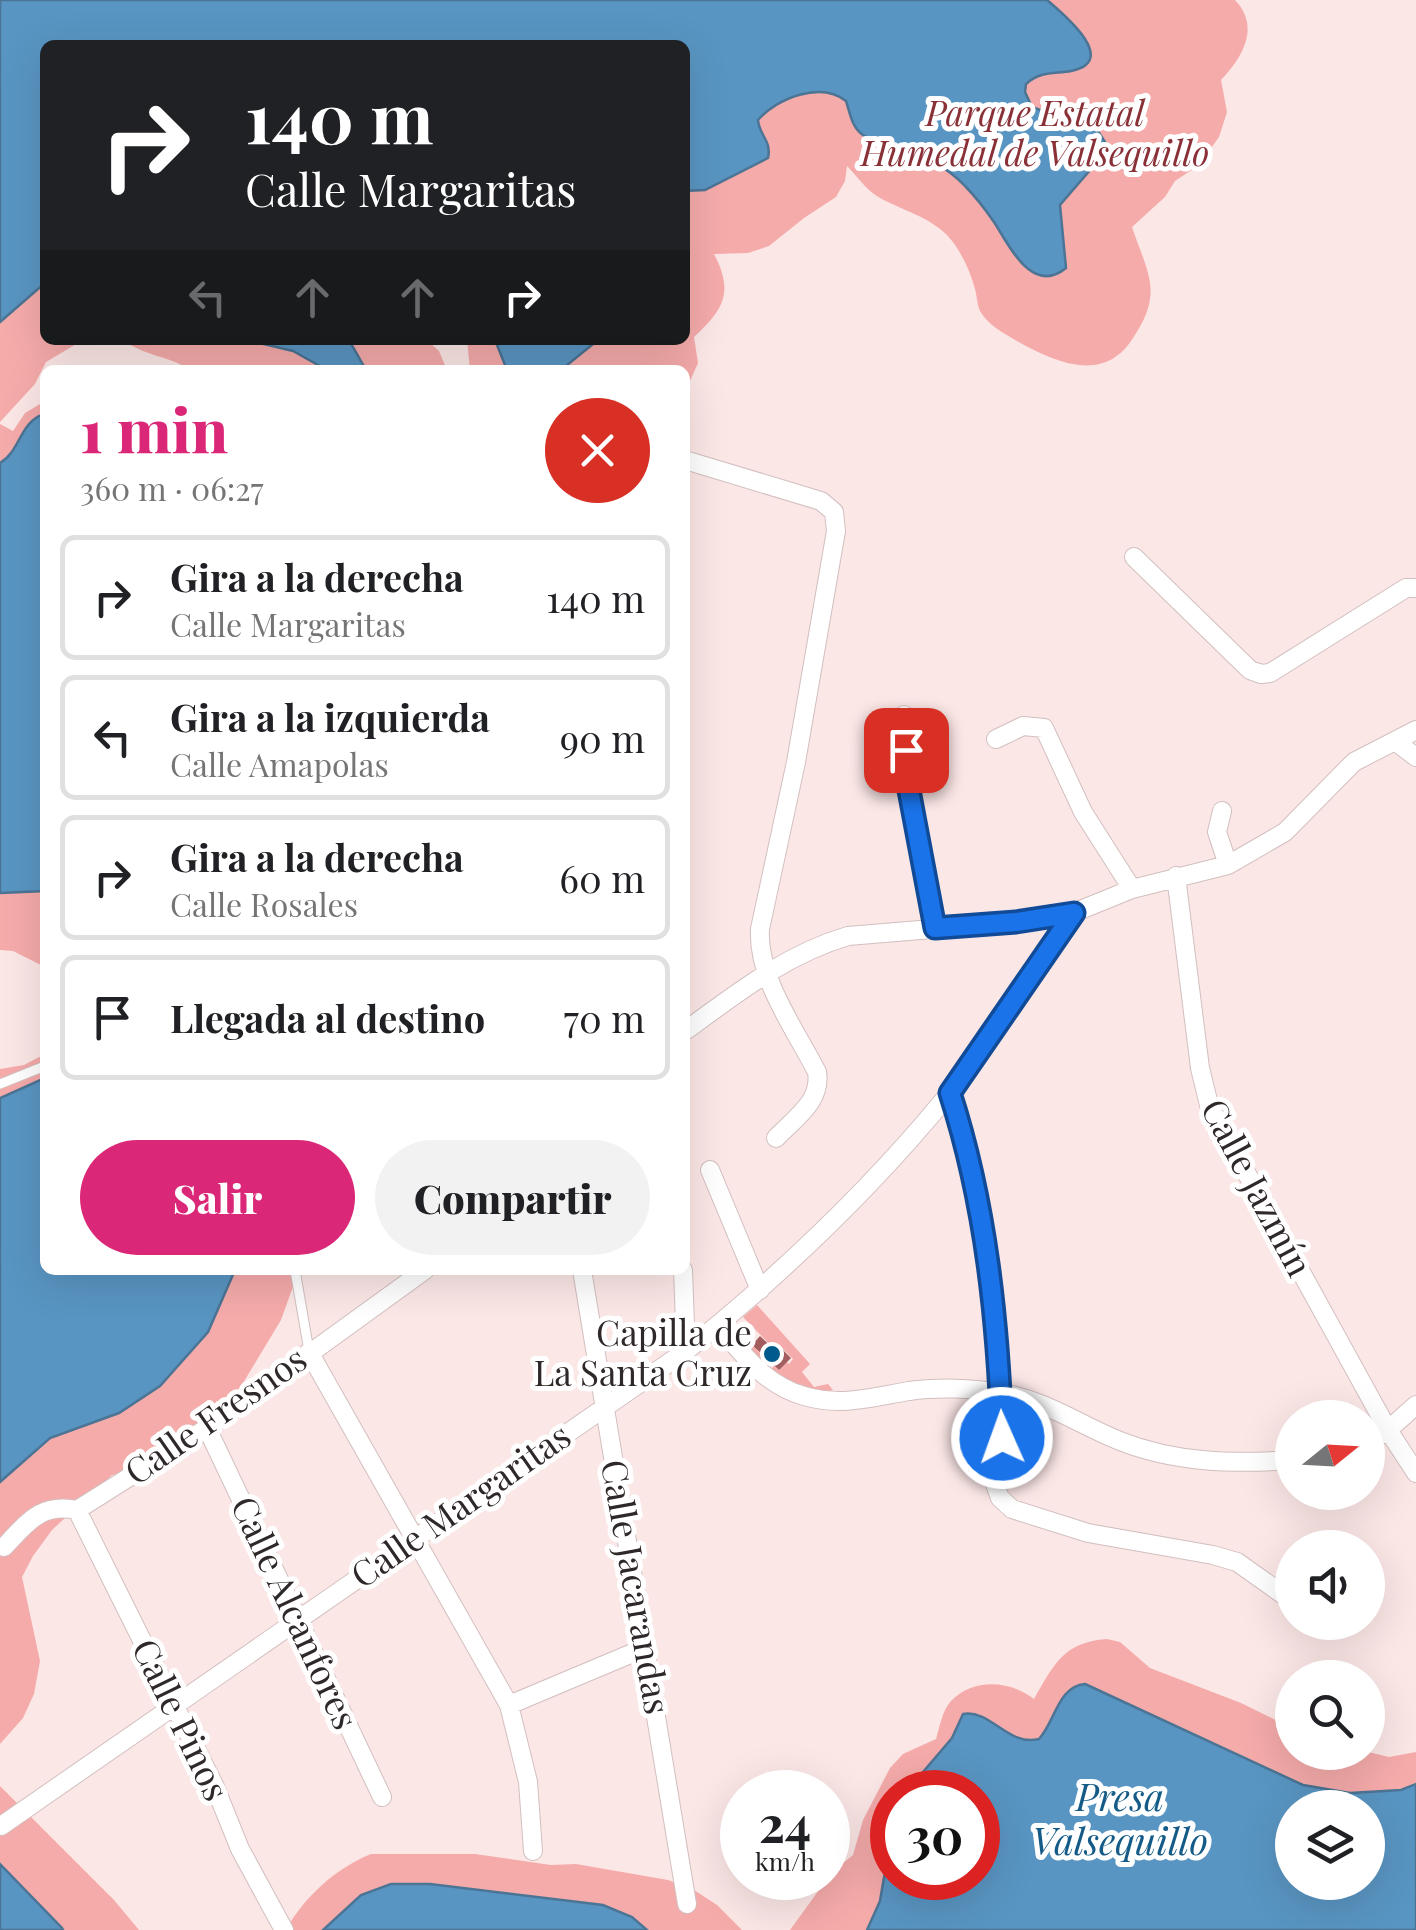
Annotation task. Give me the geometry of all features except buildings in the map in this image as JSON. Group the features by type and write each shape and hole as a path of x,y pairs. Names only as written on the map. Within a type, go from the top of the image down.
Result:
{"street":[{"path":"690,462 821,501 834,512 836,531 796,762 758,949 819,1086 814,1099 776,1138"},
{"path":"1134,557 1250,670 1261,674 1270,673 1406,588 1416,588"},
{"path":"904,715 908,785 935,928"},
{"path":"996,739 1023,726 1044,728 1083,812 1132,889"},
{"path":"690,1027 766,972 828,942 848,936 1016,922 1074,913 1132,889 1228,865 1285,832 1354,762 1416,730"},
{"path":"1395,741 1416,757"},
{"path":"1222,811 1217,832 1228,865"},
{"name":"Calle Jazmín","path":"1176,876 1200,1068 1209,1105 1416,1474"},
{"name":"Calle Margaritas","path":"1,1826 718,1326 849,1206 950,1093 1074,913"},
{"path":"950,1093 968,1150 983,1221 1000,1393 1002,1438 995,1484 1000,1498 1012,1509 1088,1532 1213,1554 1237,1562 1275,1589"},
{"path":"710,1170 760,1290"},
{"name":"Calle Fresnos","path":"4,1547 44,1510 58,1506 77,1510 206,1428 418,1275"},
{"name":"Calle Jacarandas","path":"583,1275 687,1904"},
{"path":"684,1275 686,1351"},
{"path":"718,1326 761,1374 780,1388 807,1397 838,1402 927,1389 1000,1393 1058,1410 1116,1440 1155,1454 1205,1461 1275,1460"},
{"path":"309,1352 510,1705 528,1782 533,1851"},
{"path":"1385,1432 1416,1404"},
{"name":"Calle Alcanfores","path":"206,1428 382,1798"},
{"name":"Calle Pinos","path":"77,1510 215,1787 240,1849 284,1930"},
{"path":"510,1705 647,1647"}],"lane":[{"path":"0,1084 40,1068"},
{"path":"296,1275 309,1352"}],"green space":[{"name":"Parque Estatal Humedal de Valsequillo","path":"0,0 1235,0 1247,21 1242,52 1221,80 1227,112 1219,137 1199,165 1175,181 1165,197 1132,227 1148,272 1150,297 1141,324 1119,354 1091,365 1060,361 996,328 980,311 967,267 947,235 875,195 847,166 845,181 836,197 769,246 748,253 714,254 724,279 723,299 713,318 694,337 698,363 690,381 690,365 470,365 468,345 690,345 690,40 40,40 40,345 75,345 40,365 35,384 0,422"},
{"path":"132,345 432,345 445,365 180,365"},
{"path":"40,404 40,964 13,951 0,950 0,424 13,431 25,413"},
{"path":"40,1057 40,1275 297,1275 281,1320 217,1426 198,1449 156,1471 112,1475 52,1530 33,1556 22,1577 40,1661 34,1694 23,1718 0,1744 0,1069 24,1065"},
{"path":"757,1305 810,1364 802,1372 814,1387 828,1384 833,1390 809,1397 759,1371 725,1333 734,1325 769,1363 770,1370 789,1364 793,1359 782,1348 777,1352 743,1317"},
{"name":"Presa Valsequillo","path":"1107,1639 1120,1642 1150,1668 1275,1720 1275,1770 1385,1770 1385,1756 1416,1752 1416,1930 790,1930 812,1900 850,1900 850,1857 870,1807 870,1900 1000,1900 1000,1770 889,1770 903,1754 936,1739 943,1714 960,1693 992,1684 1015,1688 1034,1699 1062,1657 1080,1645"},
{"path":"0,1786 114,1900 139,1930 0,1930"},
{"path":"371,1854 475,1854 551,1865 576,1864 668,1880 717,1905 742,1930 286,1930 322,1885"}],"water":[{"path":"0,0 1047,0 1089,48 1090,58 1085,66 1037,77 1026,84 1032,107 1098,131 1105,142 1104,154 1060,205 1066,268 1043,276 1032,272 1014,254 984,208 958,179 926,158 863,135 854,124 846,101 824,92 788,99 758,120 768,158 705,190 690,191 690,40 40,40 40,287 0,322"},
{"path":"268,345 352,345 363,365 318,365 293,351"},
{"path":"497,345 592,345 567,365 505,365"},
{"path":"40,416 40,891 0,893 0,463"},
{"path":"40,1080 40,1275 233,1275 208,1332 160,1386 119,1413 50,1438 0,1482 0,1098"},
{"name":"Presa Valsequillo","path":"1085,1684 1303,1785 1332,1790 1275,1790 1275,1900 1385,1900 1385,1791 1416,1784 1416,1930 867,1930 880,1900 1000,1900 1000,1770 925,1770 952,1738 963,1714 982,1717 1018,1738 1039,1739 1069,1691"},
{"path":"0,1864 62,1928 63,1930 0,1930"},
{"path":"391,1884 430,1884 603,1905 632,1917 647,1930 323,1930 361,1895"}],"place":[{"name":"Capilla de La Santa Cruz","path":"772,1354"}],"route":[{"path":"906,750 908,785 935,928 1074,913 950,1093 968,1150 983,1221 1002,1438"}]}
